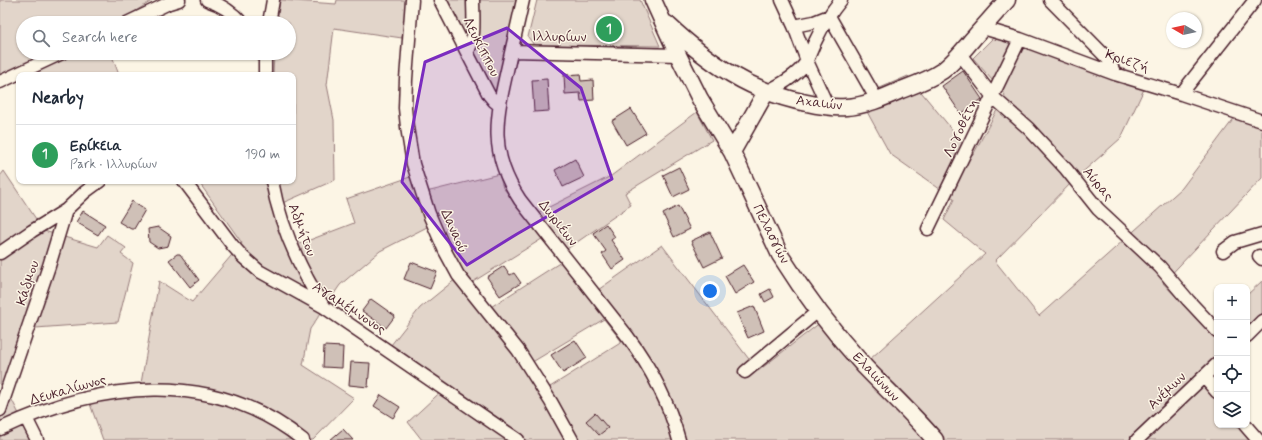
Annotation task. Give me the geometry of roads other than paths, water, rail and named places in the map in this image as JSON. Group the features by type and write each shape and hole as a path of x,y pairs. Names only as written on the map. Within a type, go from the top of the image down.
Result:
{"main road":[{"name":"Αχαιών","path":"653,0 662,18 697,51 722,69 750,85 766,92 799,102 846,107 856,106 877,100 932,77 945,68 960,54 1007,0"},
{"name":"Πελασγών","path":"662,18 678,55 700,99 732,152 780,255 818,311"},
{"path":"732,152 766,92"},
{"name":"Ελαιώνων","path":"818,311 865,366 935,440"}],"street":[{"path":"142,16 179,0"},
{"path":"207,0 234,16"},
{"path":"270,16 273,0"},
{"name":"Δαναού","path":"412,0 406,79 406,127 413,164 429,214 445,251 458,275 518,350 544,389 572,440"},
{"name":"Λευκίππου","path":"440,0 489,95 499,105"},
{"path":"467,52 471,42 473,0"},
{"name":"Δωριέων","path":"523,0 499,105 497,126 501,163 520,200 638,351 662,392 679,440"},
{"path":"782,0 794,26 806,61 828,106"},
{"path":"766,92 793,76 801,68 829,16 841,0"},
{"path":"1050,0 1108,59 1115,74"},
{"path":"1181,94 1255,0"},
{"path":"794,26 814,22 829,16"},
{"path":"829,16 877,100"},
{"name":"Κριεζή","path":"983,28 1020,39 1115,74 1262,121"},
{"name":"Λογοθέτη","path":"928,229 1020,39"},
{"name":"Ιλλυρίων","path":"512,51 678,55"},
{"name":"Αύρας","path":"960,54 992,97 1028,128 1066,169 1098,209 1160,267 1214,328"},
{"path":"21,72 47,60"},
{"path":"0,82 16,75"},
{"path":"0,253 66,210 96,184"},
{"name":"Αγαμέμνονος","path":"186,184 233,246 249,263 265,275 324,307 518,440"},
{"name":"Αδμήτου","path":"273,184 278,209 296,257 307,280 324,307"},
{"name":"Κάδμου","path":"0,410 49,266 66,210"},
{"path":"1223,251 1235,242 1262,234"},
{"path":"745,372 818,311"},
{"path":"1250,333 1262,321"},
{"name":"Ανέμων","path":"1137,440 1214,367"},
{"path":"1204,377 1214,389"},
{"name":"Δευκαλίωνος","path":"0,429 72,402 107,393 140,389 175,390 214,396 241,405 282,424 303,440"},
{"path":"26,418 36,440"},
{"path":"1248,428 1258,440"}],"place":[{"name":"Ερίκεια","path":"609,29"}]}
